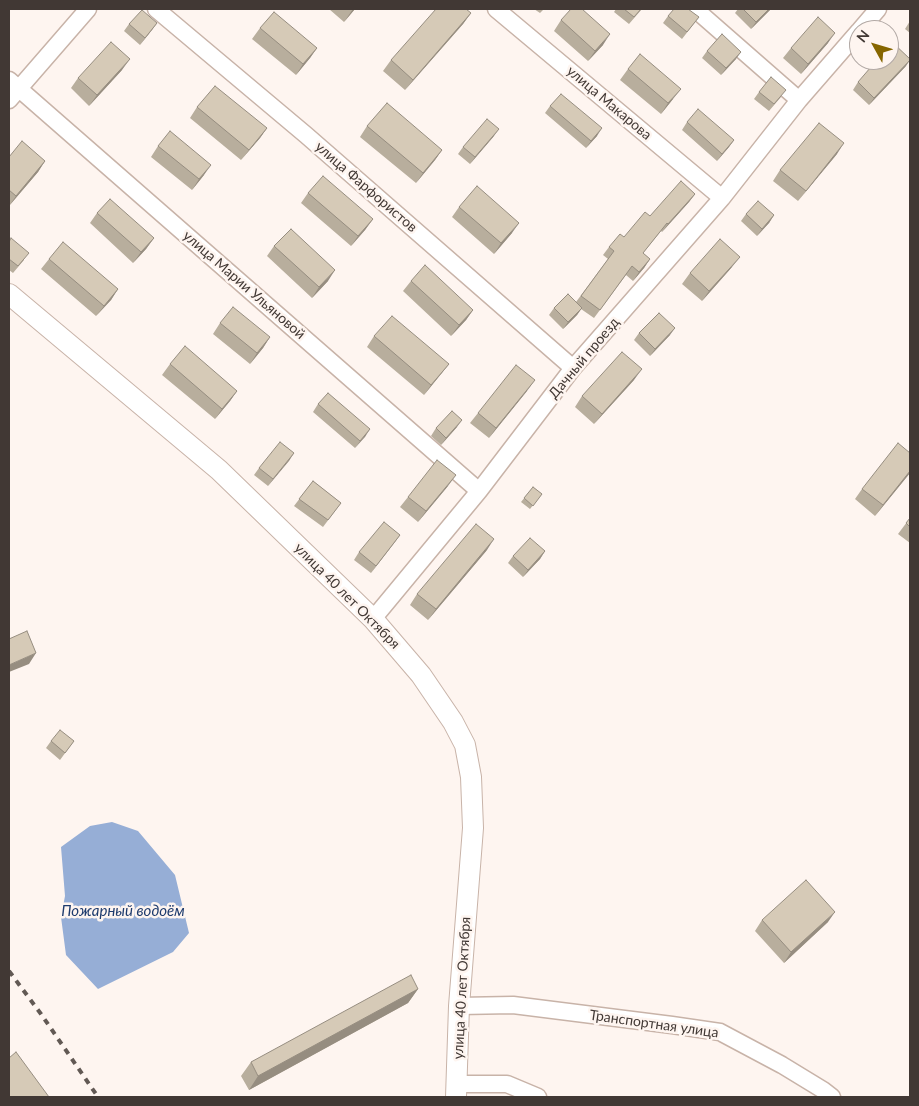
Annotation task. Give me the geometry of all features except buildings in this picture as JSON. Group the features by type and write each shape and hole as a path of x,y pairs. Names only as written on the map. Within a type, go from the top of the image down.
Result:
{"street":[{"path":"12,90 88,9"},
{"name":"улица Фарфористов","path":"156,9 306,135 573,368"},
{"name":"улица Макарова","path":"496,9 722,198"},
{"path":"695,9 799,100"},
{"name":"Дачный проезд","path":"868,20 878,9"},
{"name":"Дачный проезд","path":"373,619 479,491 573,368 722,198 799,100 849,42"},
{"name":"улица Марии Ульяновой","path":"12,90 479,491"},
{"name":"улица 40 лет Октября","path":"9,294 219,470 373,619 421,675 453,722 465,745 471,777 473,828 459,1006 456,1090"},
{"name":"Транспортная улица","path":"459,1006 513,1005 720,1032 782,1065 832,1097"},
{"path":"456,1090 507,1084 538,1097"}],"water":[{"name":"Пожарный водоём","path":"112,822 138,831 175,875 189,933 173,952 98,989 66,955 61,917 65,896 61,847 90,826"}],"railway":[{"path":"9,971 98,1097"}]}
